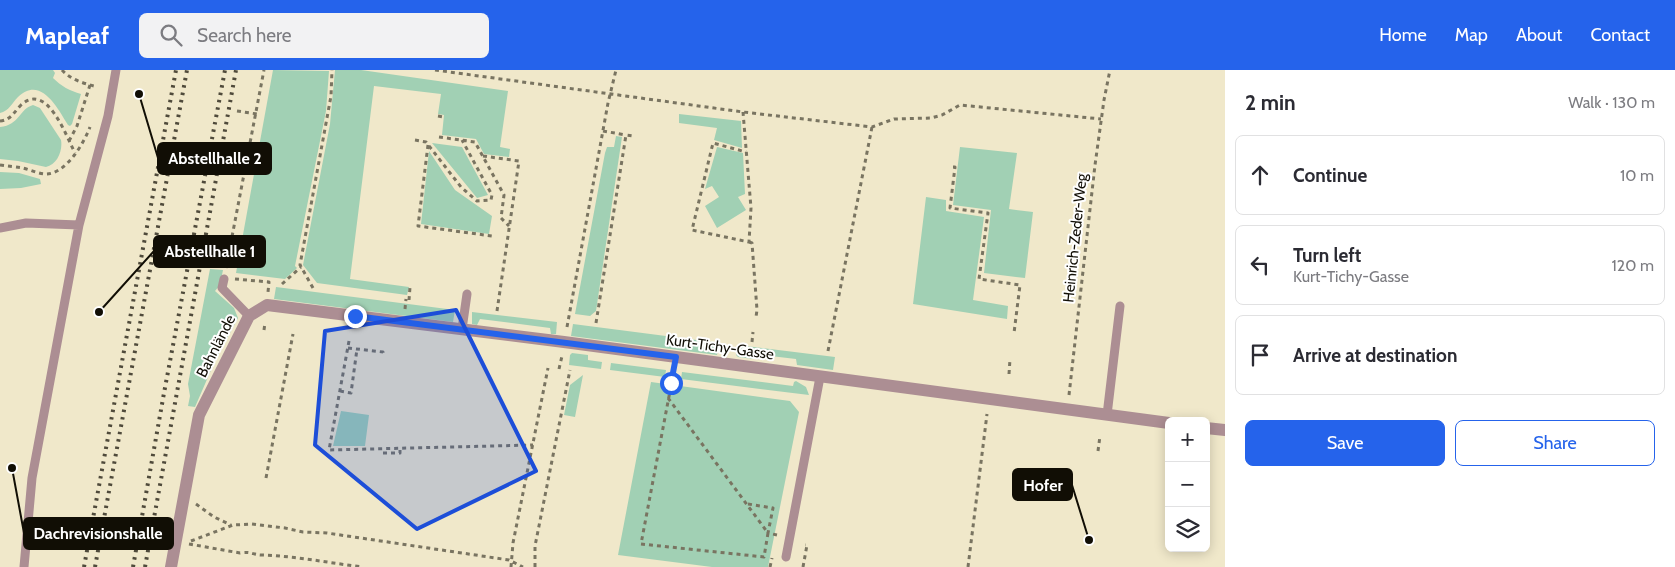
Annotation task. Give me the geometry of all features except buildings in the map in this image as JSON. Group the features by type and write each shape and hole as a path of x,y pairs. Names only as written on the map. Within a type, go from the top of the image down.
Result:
{"street":[{"name":"Kurt-Tichy-Gasse","path":"267,305 564,342 1165,422"},
{"name":"Bahnlände","path":"171,567 199,415 249,316 267,305"},
{"path":"1210,428 1225,430"}],"lane":[{"path":"24,567 32,478 79,225 108,116 116,70"},
{"path":"0,228 26,223 79,225"},
{"path":"224,278 222,288 249,316"},
{"path":"462,329 467,294"},
{"path":"1107,415 1120,306"},
{"path":"786,557 820,377"}],"path":[{"path":"62,70 66,75 92,85 77,126 69,141"},
{"path":"264,70 224,278 269,282 267,305"},
{"path":"313,288 300,265 331,96 332,70"},
{"path":"436,70 743,112 872,127 894,119 931,118 942,115 960,105 1101,119"},
{"path":"564,342 616,70"},
{"name":"Heinrich-Zeder-Weg","path":"1067,410 1101,119 1110,70"},
{"path":"0,121 11,117 26,101 39,99 45,102 52,110 75,154"},
{"path":"237,111 257,114"},
{"path":"743,112 751,208 750,242 752,243 756,317"},
{"path":"438,116 444,117"},
{"path":"0,165 24,168 44,174 61,168 75,154 86,138 92,119"},
{"path":"828,351 872,127"},
{"path":"603,131 633,136"},
{"path":"596,323 626,135"},
{"path":"439,137 475,142 504,195 501,218 509,227"},
{"path":"415,140 426,142 461,186 477,201 491,200 492,195 462,140"},
{"path":"746,152 713,143 692,230 750,242"},
{"path":"428,144 418,226 492,236 493,234"},
{"path":"483,156 519,161 498,311"},
{"path":"953,167 955,167 950,208 988,213 979,279 1022,285 1014,333"},
{"path":"282,284 301,267"},
{"path":"409,300 410,287"},
{"path":"752,342 753,332"},
{"path":"266,478 293,334"},
{"path":"349,342 329,450 533,445"},
{"path":"348,348 383,352 383,356"},
{"path":"340,392 351,393 357,349"},
{"path":"676,357 642,544 764,557 773,508 748,504"},
{"path":"1009,374 1010,359"},
{"path":"511,567 548,368"},
{"path":"535,567 535,546 570,370"},
{"path":"668,398 768,533 780,536"},
{"path":"968,567 989,399"},
{"path":"1098,452 1100,436"},
{"path":"383,453 400,453 400,448"},
{"path":"196,504 214,517 232,525"},
{"path":"363,567 325,563 310,559 271,555 260,556 247,551 240,553 188,543 232,525 252,524 509,560 523,567"},
{"path":"803,567 807,545 805,545"}],"highlighted area":[{"path":"456,310 536,471 417,529 315,445 325,331"}],"green space":[{"path":"0,70 53,70 55,73 53,78 56,81 66,88 81,94 72,124 68,125 48,97 34,90 26,91 8,109 0,113"},
{"path":"273,70 329,71 326,111 295,266 297,268 285,279 236,273"},
{"path":"335,70 361,70 508,91 500,147 510,149 509,157 484,154 476,139 442,135 444,115 438,114 441,94 374,86 350,279 409,287 407,295 317,283 303,265 330,124"},
{"path":"33,105 40,108 61,140 61,149 58,157 50,166 46,167 0,159 0,127 12,123 28,107"},
{"path":"679,114 741,121 742,148 714,140 717,128 679,123"},
{"path":"616,136 622,137 596,311 590,316 575,314 605,153 607,147 614,147"},
{"path":"432,143 462,147 488,195 477,198"},
{"path":"717,147 743,153 745,194 738,197 746,210 717,228 705,206 719,197 712,186 705,189"},
{"path":"960,147 1017,153 1009,209 1033,212 1025,278 984,273 991,210 953,205"},
{"path":"429,151 455,190 492,216 489,234 421,224"},
{"path":"0,172 19,173 40,179 41,184 21,188 0,189"},
{"path":"926,197 946,200 946,211 984,217 973,300 1008,306 1007,319 913,304"},
{"path":"210,269 223,270 220,285 215,291 234,308 238,318 215,361 195,407 188,406 190,396 188,384"},
{"path":"276,287 455,310 453,322 274,299"},
{"path":"472,312 557,322 556,334 551,334 550,328 480,319 477,325 472,324"},
{"path":"573,324 720,343 717,355 571,336"},
{"path":"738,345 835,357 833,370 797,365 796,359 754,354 753,359 738,357 736,355"},
{"path":"572,353 588,355 588,360 602,362 601,369 569,365"},
{"path":"611,363 666,370 665,377 610,370"},
{"path":"682,372 793,386 796,381 806,387 809,395 681,379"},
{"path":"583,375 575,417 564,415 570,385"},
{"path":"651,382 790,401 799,412 768,567 712,567 618,555"},
{"path":"341,411 369,415 365,446 333,446"}],"railway":[{"path":"84,567 176,70"},
{"path":"95,567 187,70"},
{"path":"133,567 225,70"},
{"path":"145,567 236,70"}],"place":[{"name":"Abstellhalle 2","path":"139,94"},
{"name":"Abstellhalle 1","path":"99,312"},
{"name":"Dachrevisionshalle","path":"12,468"},
{"name":"Hofer","path":"1089,540"}],"route":[{"path":"355,316 676,357 671,383"}]}
